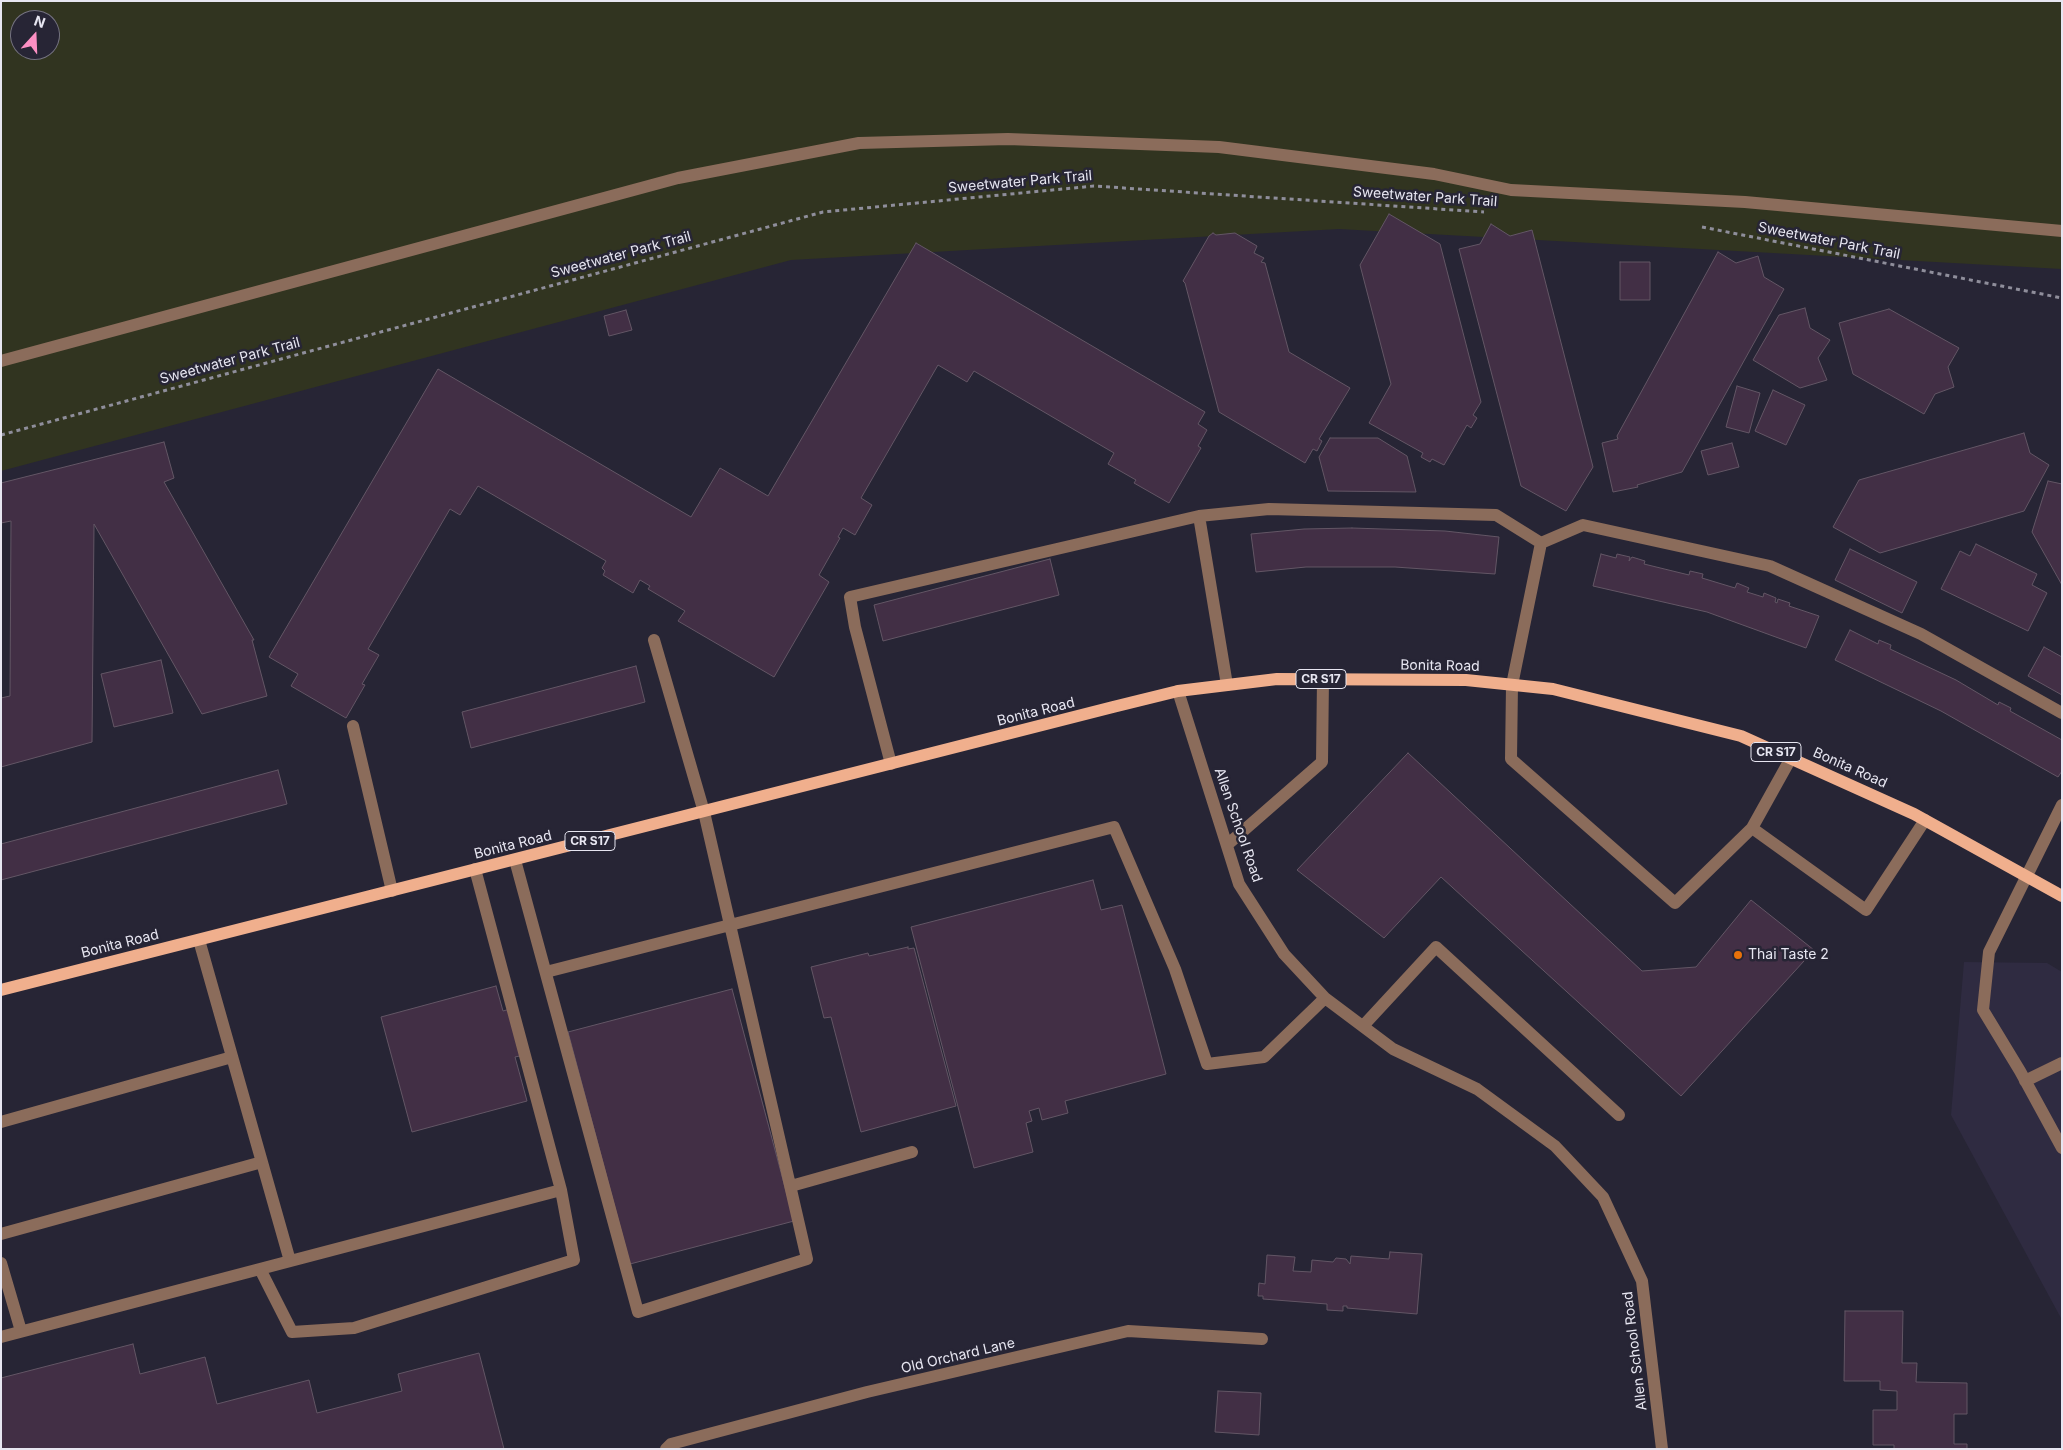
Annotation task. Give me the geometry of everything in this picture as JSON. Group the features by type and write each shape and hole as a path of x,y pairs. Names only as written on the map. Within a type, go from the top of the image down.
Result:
{"main road":[{"name":"Bonita Road","path":"1,990 1178,692 1277,679 1466,680 1553,689 1741,736 1925,820 2062,896"}],"street":[{"path":"1,361 678,178 858,143 1008,139 1219,147 1434,174 1511,190 1745,202 2062,231"},
{"path":"891,764 855,627 850,597 1199,516 1269,509 1496,515 1540,543"},
{"path":"1199,516 1227,685"},
{"path":"1540,543 1583,525 1770,566 1921,634 2062,713"},
{"path":"1540,543 1512,684 1511,759 1675,903 1752,828 1791,758"},
{"path":"515,860 638,1312 808,1259 704,812 654,640"},
{"path":"1227,845 1322,762 1323,680"},
{"name":"Allen School Road","path":"1178,692 1239,884 1284,954 1325,998 1393,1049 1477,1090 1555,1146 1603,1197 1642,1281 1662,1449"},
{"path":"353,726 392,891"},
{"path":"2062,805 1989,952 1983,1010 2062,1148"},
{"path":"1752,828 1866,910 1925,820"},
{"path":"546,972 1114,827 1175,970 1207,1064 1264,1057 1325,998"},
{"path":"260,1269 292,1332 354,1328 574,1260 561,1190 475,870"},
{"path":"199,940 290,1261"},
{"path":"1363,1026 1436,947 1619,1114"},
{"path":"1,1122 232,1057"},
{"path":"2025,1081 2062,1063"},
{"path":"791,1186 912,1152"},
{"path":"1,1234 262,1162"},
{"path":"1,1337 561,1190"},
{"path":"1,1263 21,1332"},
{"name":"Old Orchard Lane","path":"666,1449 671,1444 867,1392 1128,1331 1262,1339"}],"path":[{"name":"Sweetwater Park Trail","path":"1,434 823,212 1094,186 1487,213"},
{"name":"Sweetwater Park Trail","path":"1694,227 2062,298"}],"shaded area":[{"path":"1964,962 2047,963 2062,972 2062,1320 1951,1115"}],"green space":[{"path":"1,1 2062,1 2062,269 1339,229 791,260 1,471"}],"building":[{"path":"1389,214 1440,244 1481,402 1473,415 1477,418 1471,428 1467,425 1444,465 1432,459 1430,462 1421,457 1423,453 1369,423 1391,384 1360,265"},
{"path":"1491,224 1510,236 1532,230 1593,467 1566,511 1521,486 1459,249 1480,244"},
{"path":"1213,233 1216,235 1235,233 1257,246 1254,253 1264,258 1261,262 1265,263 1289,352 1350,388 1319,439 1322,441 1317,451 1313,449 1305,463 1219,412 1183,281 1209,236"},
{"path":"916,243 1205,412 1198,424 1207,430 1198,446 1201,448 1169,503 1134,483 1136,480 1108,464 1114,453 974,371 967,382 938,365 861,498 872,505 855,535 843,528 838,537 840,538 819,575 829,582 774,677 678,621 685,611 648,589 650,586 640,580 633,593 603,575 605,571 602,568 606,561 478,486 460,515 450,509 368,649 379,655 362,684 365,685 346,718 291,686 298,674 269,657 438,369 691,517 720,468 768,496"},
{"path":"1718,252 1736,263 1758,256 1764,277 1784,289 1682,472 1637,485 1638,487 1613,492 1602,443 1618,439 1617,436"},
{"path":"1620,262 1650,262 1650,300 1620,300"},
{"path":"1805,308 1810,328 1830,340 1818,358 1827,380 1800,388 1753,360 1779,315"},
{"path":"1889,309 1959,348 1948,367 1954,387 1935,394 1924,414 1853,374 1839,323"},
{"path":"626,310 632,330 609,336 604,316"},
{"path":"1737,386 1760,393 1749,433 1726,427"},
{"path":"1773,390 1805,405 1786,445 1755,431"},
{"path":"2024,433 2030,453 2049,465 2024,511 1880,553 1833,527 1859,480"},
{"path":"1330,438 1378,438 1407,456 1416,492 1328,491 1319,457"},
{"path":"164,442 174,478 164,482 254,640 252,640 267,696 202,714 94,524 92,742 1,767 1,698 10,696 11,521 1,523 1,483"},
{"path":"1732,443 1739,467 1708,475 1701,451"},
{"path":"2048,481 2062,484 2062,585 2032,532"},
{"path":"1352,528 1445,531 1499,537 1495,574 1395,567 1306,567 1256,572 1251,534 1304,529"},
{"path":"1976,544 2037,574 2032,585 2047,593 2028,631 1941,589 1960,551 1970,556"},
{"path":"1850,549 1917,582 1902,613 1835,580"},
{"path":"1601,554 1616,558 1617,554 1630,557 1629,561 1632,557 1645,561 1644,564 1689,575 1690,571 1703,574 1702,578 1735,588 1737,583 1749,588 1747,592 1763,597 1764,593 1776,598 1775,602 1777,603 1778,599 1790,603 1789,606 1819,616 1806,648 1707,612 1593,586"},
{"path":"1050,559 1059,595 883,641 874,605"},
{"path":"1850,630 1878,644 1879,640 1891,645 1890,649 1956,680 1998,705 1999,702 2011,708 2010,711 2062,740 2062,771 2058,777 1941,711 1835,660"},
{"path":"2044,647 2062,657 2062,695 2028,676"},
{"path":"161,660 173,713 114,727 101,674"},
{"path":"636,666 645,702 471,748 462,712"},
{"path":"1408,753 1642,971 1696,967 1751,900 1814,950 1681,1096 1441,877 1384,938 1297,870"},
{"path":"278,770 287,804 1,880 1,844"},
{"path":"1093,880 1101,910 1122,905 1166,1074 1065,1101 1068,1113 1042,1120 1039,1108 1029,1111 1032,1121 1026,1123 1033,1152 974,1168 911,927"},
{"path":"908,947 908,949 914,948 956,1106 861,1132 831,1017 824,1018 811,967 868,953 869,956"},
{"path":"496,986 503,1011 517,1007 529,1054 515,1057 527,1101 412,1132 381,1017"},
{"path":"732,989 794,1221 630,1264 568,1032"},
{"path":"1390,1252 1422,1254 1417,1314 1347,1308 1347,1306 1343,1306 1343,1311 1327,1310 1327,1304 1263,1299 1263,1296 1258,1296 1259,1283 1265,1284 1267,1255 1295,1257 1293,1271 1311,1272 1312,1260 1333,1262 1336,1258 1346,1259 1350,1264 1351,1256 1389,1259"},
{"path":"1845,1311 1903,1311 1902,1363 1917,1363 1916,1382 1967,1383 1967,1414 1954,1414 1954,1444 1967,1444 1967,1449 1894,1449 1894,1445 1873,1445 1873,1410 1897,1410 1897,1391 1880,1390 1880,1381 1844,1381"},
{"path":"133,1344 140,1374 205,1357 217,1404 309,1380 317,1413 402,1391 398,1374 479,1353 504,1449 1,1449 1,1378"},
{"path":"1218,1391 1261,1393 1259,1435 1215,1432"}],"place":[{"name":"Thai Taste 2","path":"1738,955"}]}
